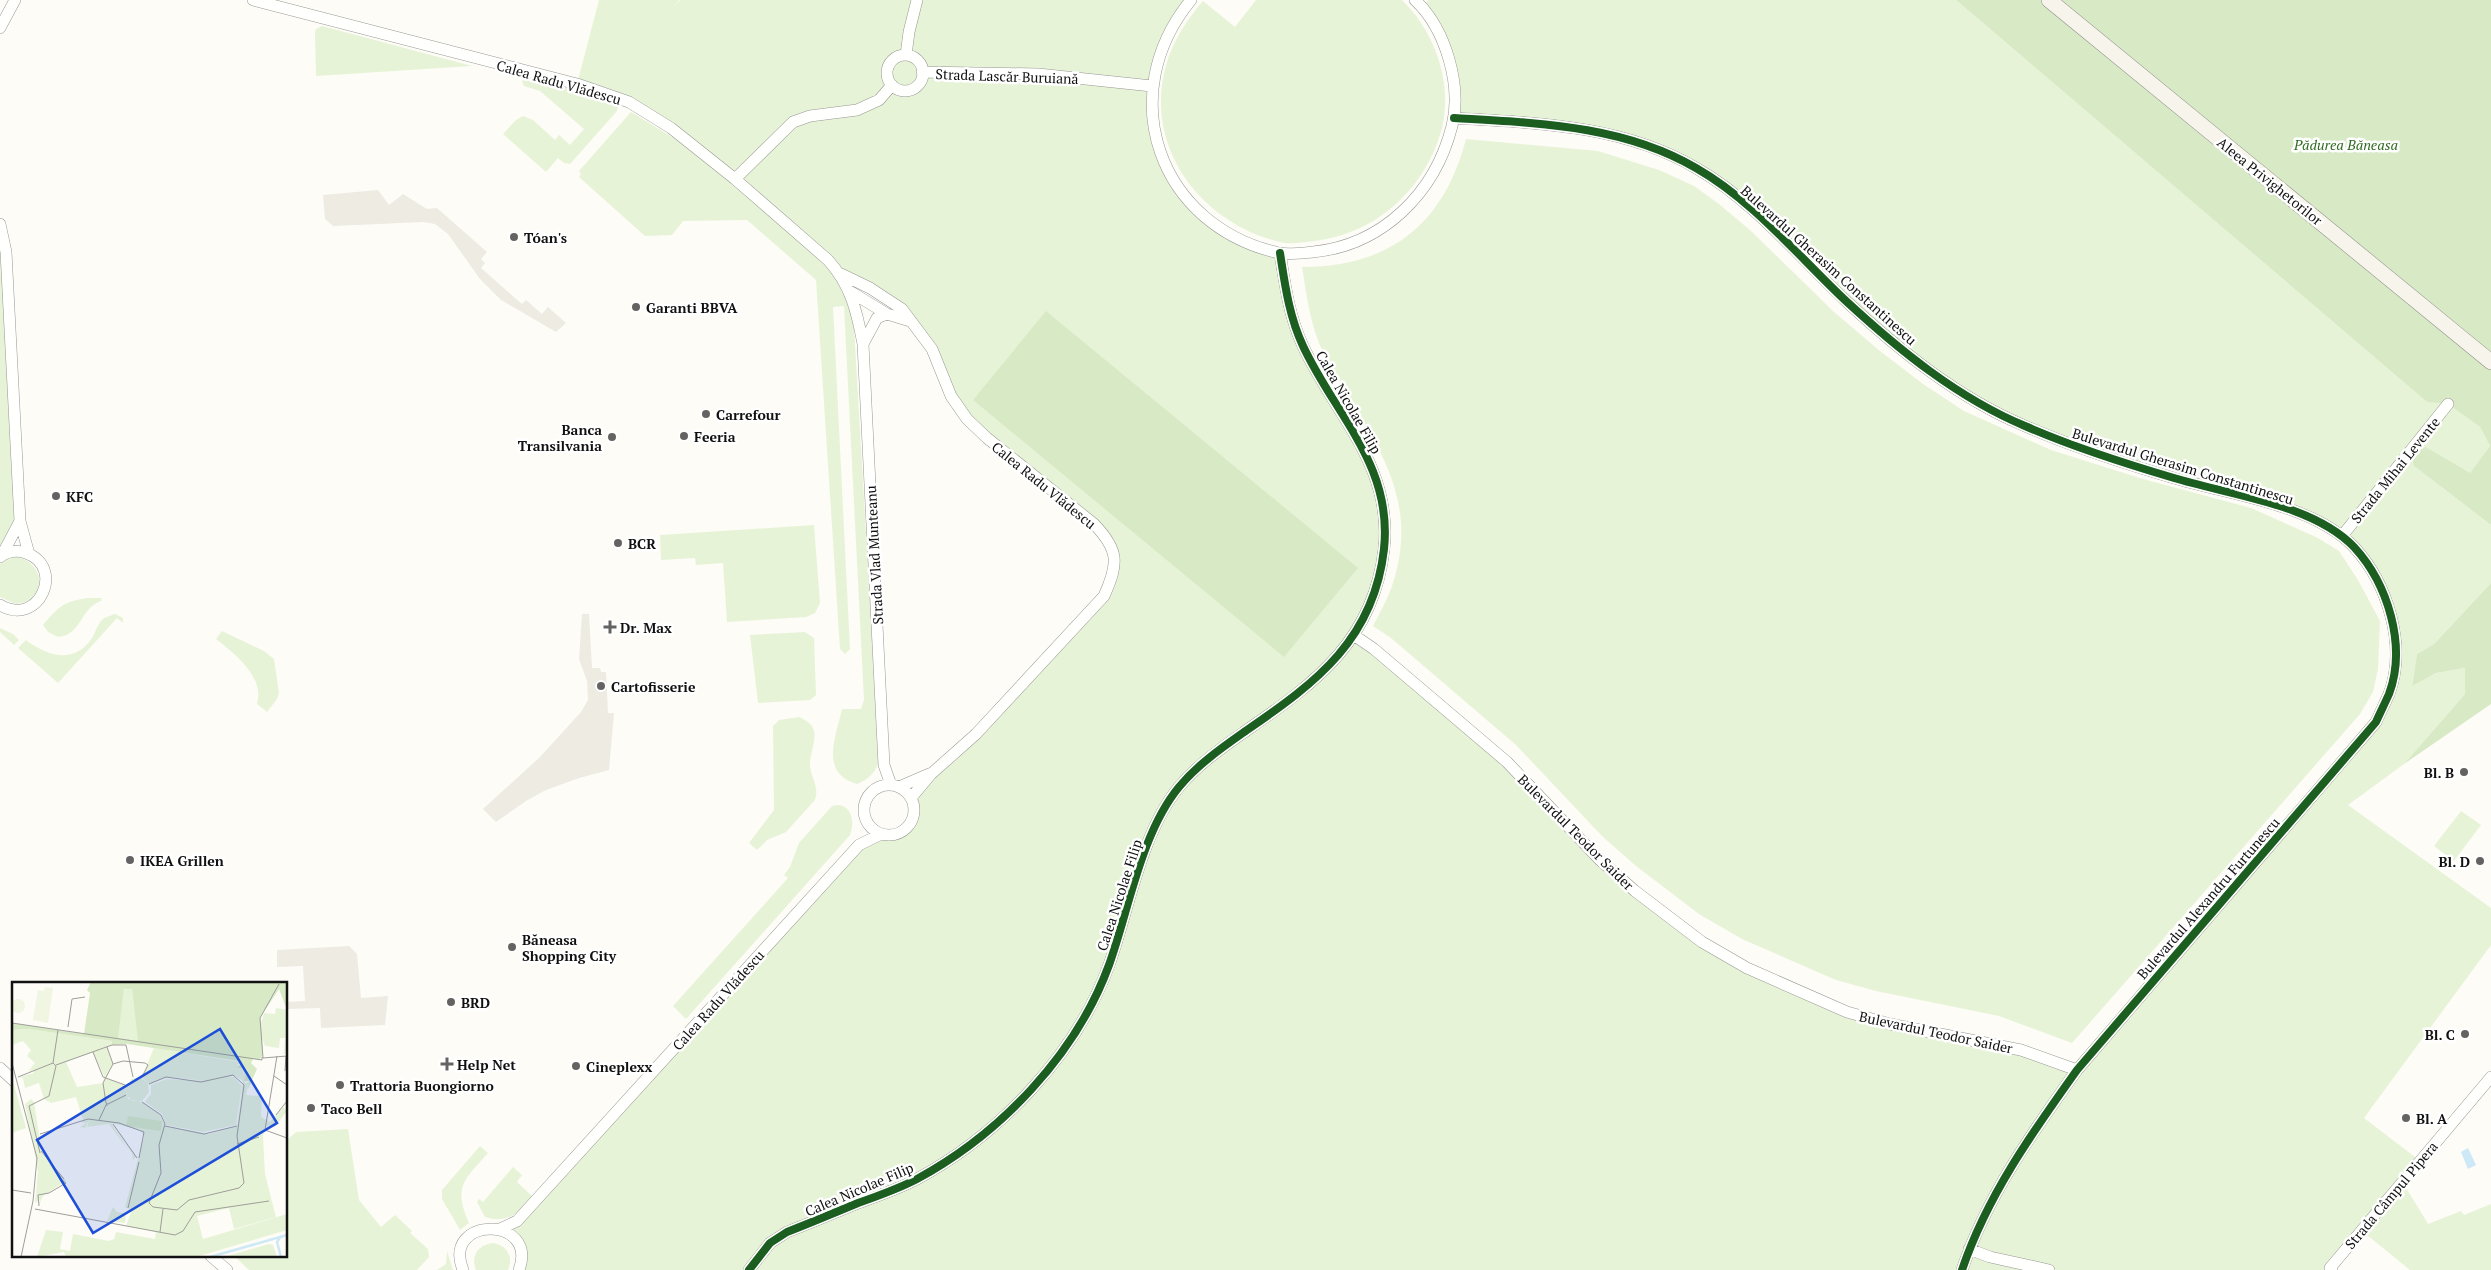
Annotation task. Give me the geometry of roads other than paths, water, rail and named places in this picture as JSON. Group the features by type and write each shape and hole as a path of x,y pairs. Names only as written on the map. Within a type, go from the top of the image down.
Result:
{"street":[{"path":"0,28 14,0"},
{"name":"Calea Radu Vlădescu","path":"253,0 604,92 630,102 671,128 735,178 841,274 890,300 902,309 932,349 951,396 967,419 987,438 1094,524 1108,539 1114,553 1114,564 1112,579 1104,596 976,734 931,774 911,798"},
{"path":"906,55 909,32 917,0"},
{"path":"1191,0 1178,18 1160,52 1152,86 1152,111 1157,142 1168,172 1186,199 1206,218 1232,235 1280,253 1330,249 1351,243 1394,220 1413,203 1428,184 1449,139 1454,118 1454,90 1446,53 1440,36 1422,2"},
{"name":"Aleea Privighetorilor","path":"2049,0 2491,362"},
{"path":"906,55 916,59 922,72 921,81 914,88 903,90 892,85 887,74 888,66 899,56 906,55"},
{"name":"Strada Lascăr Buruiană","path":"922,72 1038,74 1152,86"},
{"path":"735,178 793,122 810,116 857,110 880,100 892,85"},
{"name":"Bulevardul Gherasim Constantinescu","path":"1454,118 1594,130 1659,150 1696,168 1723,186 1758,216 1846,301 1894,343 1940,378 1984,406 2077,448 2174,478 2288,509 2342,536"},
{"path":"0,224 20,521 29,554"},
{"name":"Calea Nicolae Filip","path":"749,1270 770,1243 787,1232 913,1181 958,1155 1012,1108 1061,1052 1094,999 1108,969 1155,825 1179,787 1202,764 1314,680 1355,636 1375,593 1380,570 1384,529 1381,496 1375,472 1363,448 1314,366 1297,332 1288,305 1280,253"},
{"name":"Calea Radu Vlădescu","path":"841,274 851,292 858,314 863,344"},
{"name":"Calea Radu Vlădescu","path":"851,292 866,303 887,314 899,316 914,323"},
{"path":"858,314 866,303 890,300"},
{"path":"863,344 877,318 887,314"},
{"name":"Strada Vlad Munteanu","path":"863,344 884,766 878,788"},
{"name":"Strada Mihai Levente","path":"2342,536 2448,404"},
{"path":"1,556 20,521"},
{"name":"Bulevardul Alexandru Furtunescu","path":"1962,1270 1969,1249 1989,1206 2039,1122 2077,1070 2376,722 2390,692 2394,673 2395,635 2389,604 2379,584 2356,550 2342,536"},
{"path":"0,605 16,610 26,609 41,598 46,585 44,570 36,558 20,552 1,556"},
{"name":"Bulevardul Teodor Saider","path":"1355,636 1374,648 1507,762 1600,860 1635,891 1702,942 1747,968 1847,1012 1928,1032 2021,1050 2077,1070"},
{"name":"Strada Vlad Munteanu","path":"884,766 895,786"},
{"name":"Calea Radu Vlădescu","path":"895,786 931,774"},
{"path":"895,786 911,798 914,813 908,826 896,834 881,834 873,829 867,820 865,805 871,793 878,788 895,786"},
{"name":"Calea Radu Vlădescu","path":"859,845 867,820"},
{"name":"Calea Radu Vlădescu","path":"463,1270 460,1254 469,1237 483,1228 500,1229 517,1221 859,845 881,834"},
{"path":"0,1068 12,1079"},
{"name":"Strada Câmpul Pipera","path":"2331,1269 2491,1077"},
{"path":"514,1239 517,1221"},
{"path":"500,1229 514,1239 521,1254 519,1270"},
{"path":"1969,1249 1990,1257 2049,1270"},
{"path":"213,1258 227,1270"}],"water":[{"path":"2468,1148 2476,1165 2468,1169 2461,1152"}],"place":[{"name":"Tóan's","path":"514,237"},
{"name":"Garanti BBVA","path":"636,307"},
{"name":"Carrefour","path":"706,414"},
{"name":"Feeria","path":"684,436"},
{"name":"Banca Transilvania","path":"612,437"},
{"name":"KFC","path":"56,496"},
{"name":"BCR","path":"618,543"},
{"name":"Dr. Max","path":"610,627"},
{"name":"Cartofisserie","path":"601,686"},
{"name":"Bl. B","path":"2464,772"},
{"name":"IKEA Grillen","path":"130,860"},
{"name":"Bl. D","path":"2480,861"},
{"name":"Băneasa Shopping City","path":"512,947"},
{"name":"BRD","path":"451,1002"},
{"name":"Bl. C","path":"2465,1034"},
{"name":"Help Net","path":"447,1064"},
{"name":"Cineplexx","path":"576,1066"},
{"name":"Trattoria Buongiorno","path":"340,1085"},
{"name":"Taco Bell","path":"311,1108"},
{"name":"Bl. A","path":"2406,1118"}],"park label":[{"name":"Pădurea Băneasa","path":"2346,144"}]}
